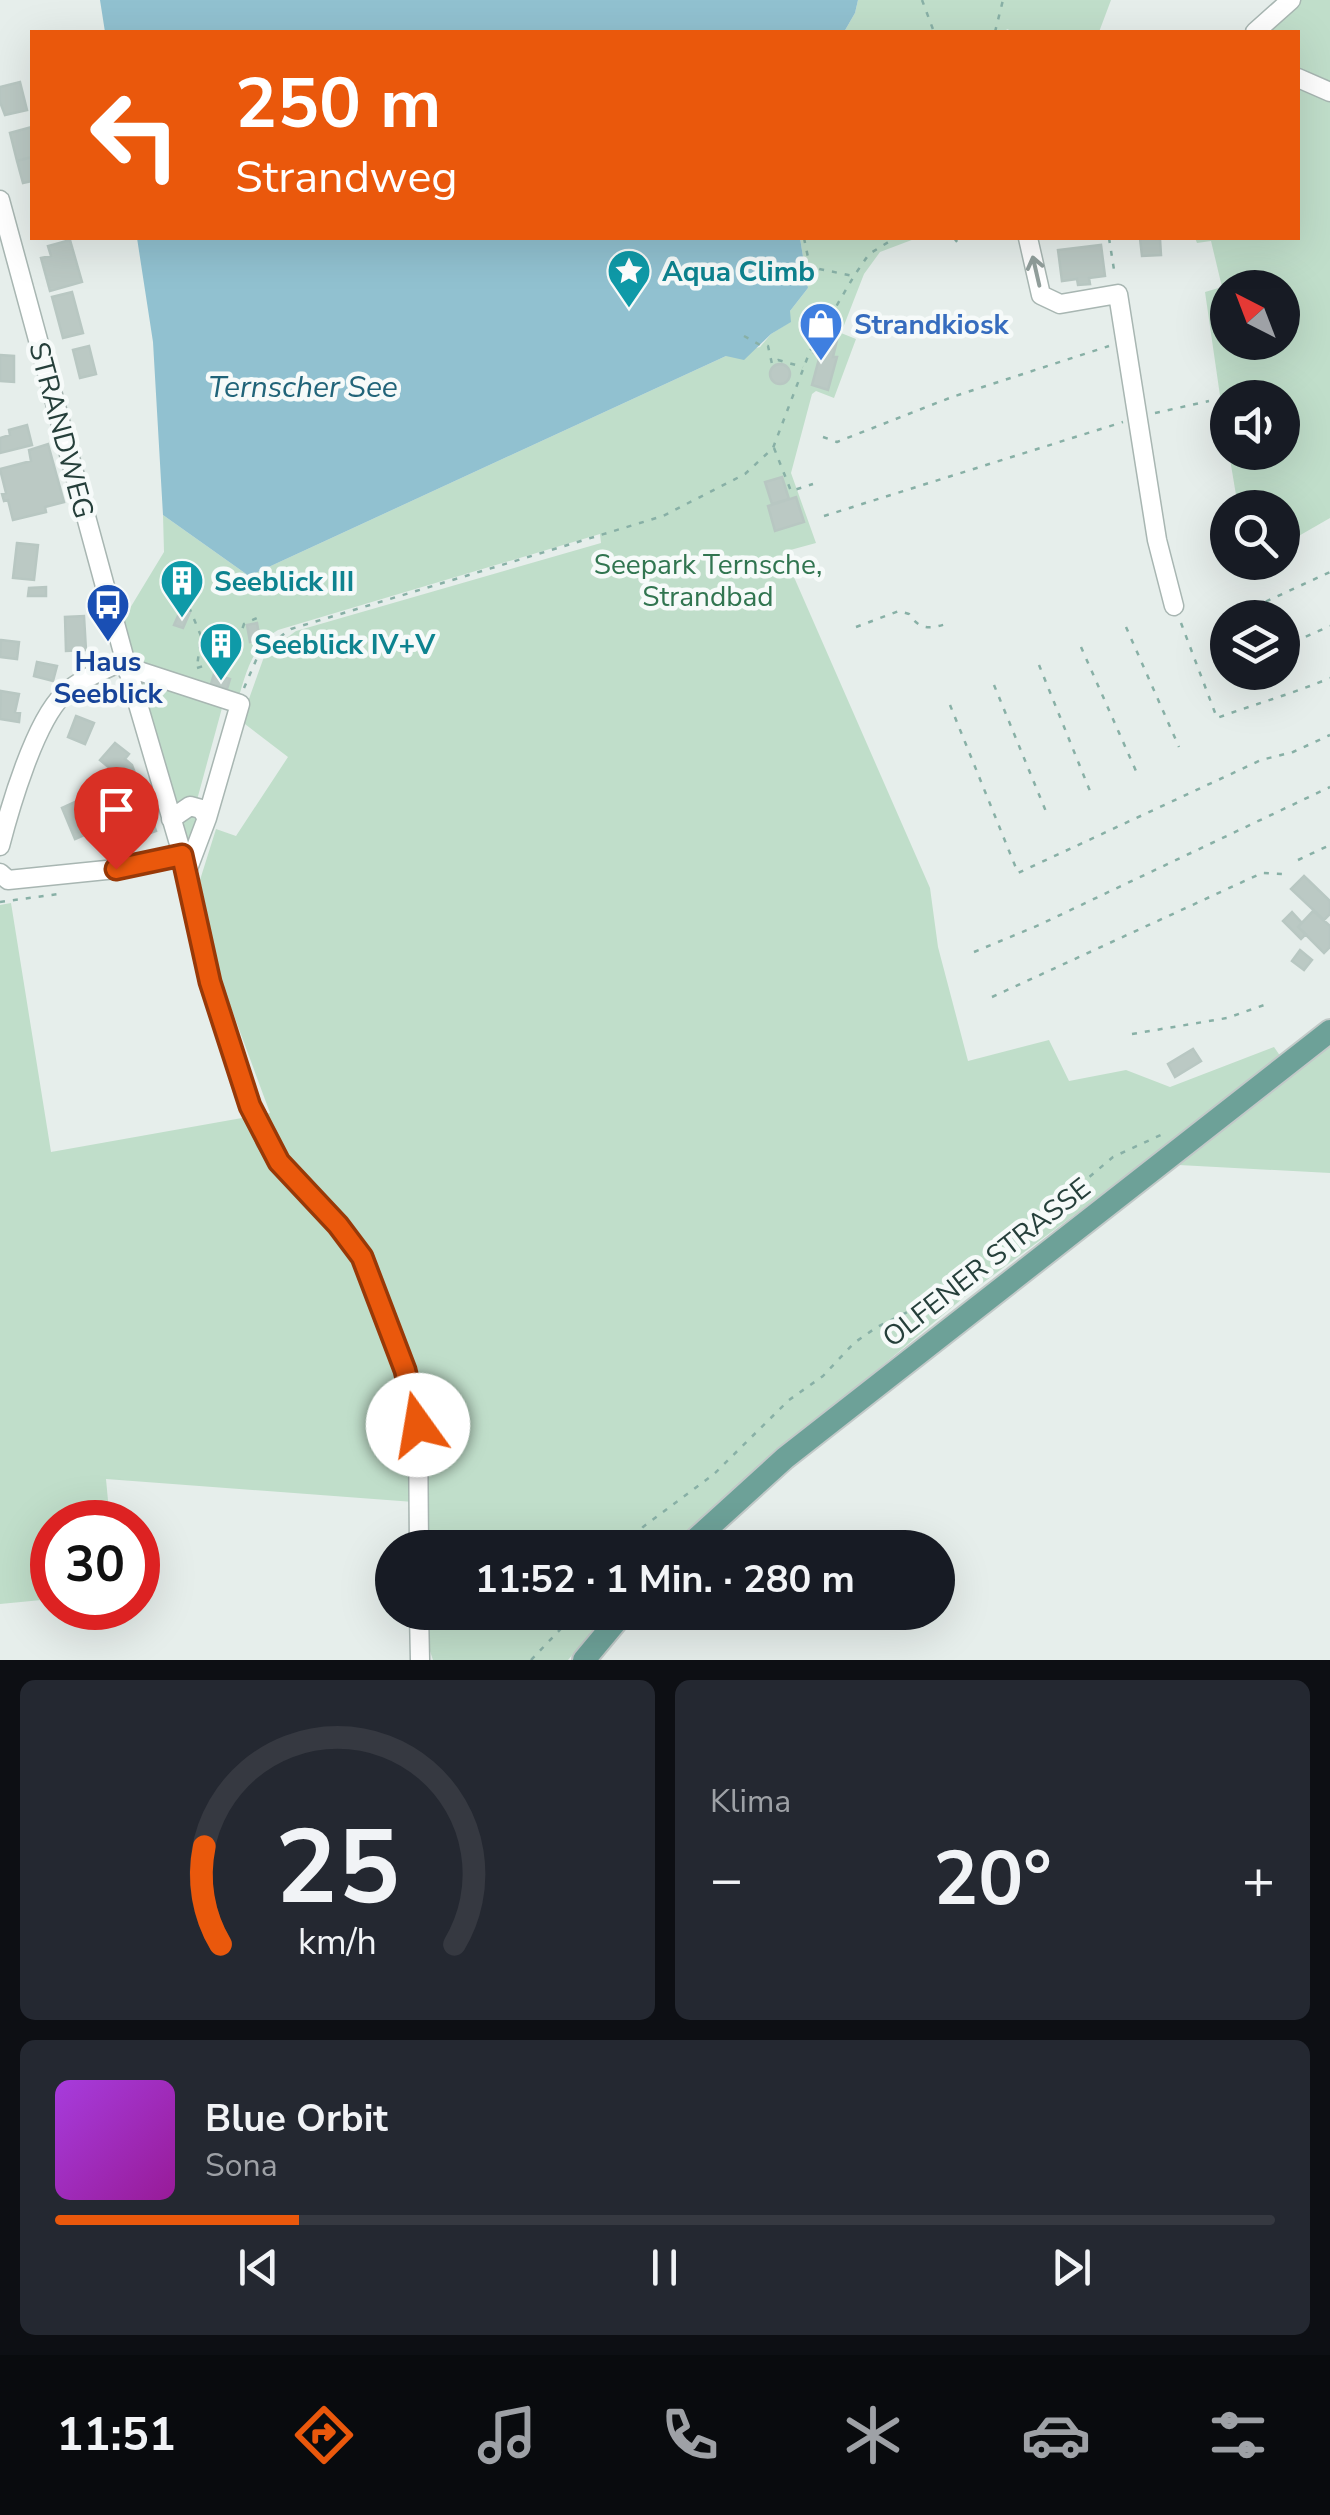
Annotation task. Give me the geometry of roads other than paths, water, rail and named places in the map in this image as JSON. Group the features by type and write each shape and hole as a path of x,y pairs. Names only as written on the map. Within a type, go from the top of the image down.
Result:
{"main road":[{"name":"OLFENER STRASSE","path":"706,1530 800,1446 1330,1032"},
{"path":"584,1660 609,1630"}],"street":[{"path":"1257,30 1290,0"},
{"path":"1300,79 1330,92"},
{"name":"STRANDWEG","path":"0,200 126,666 185,863 210,982 250,1106 279,1162 362,1257 405,1370 418,1425 419,1530"},
{"path":"1028,240 1041,294 1051,302 1060,304 1118,294 1158,540 1174,606"},
{"path":"0,846 44,721 60,697 75,685 126,666 240,704 207,818 185,863 8,880 0,873"},
{"path":"171,819 190,806 201,809 207,818"},
{"path":"419,1630 420,1660"}],"water":[{"path":"100,0 858,0 845,30 105,30"},
{"name":"Ternscher See","path":"137,240 800,240 808,288 790,311 791,322 771,334 744,360 726,356 249,576 163,515 153,342"}],"place":[{"name":"Aqua Climb","path":"629,309"},
{"name":"Strandkiosk","path":"821,362"},
{"name":"Seeblick III","path":"182,619"},
{"name":"Haus Seeblick","path":"108,643"},
{"name":"Seeblick IV+V","path":"221,682"}],"park label":[{"name":"Seepark Ternsche, Strandbad","path":"708,580"}]}
